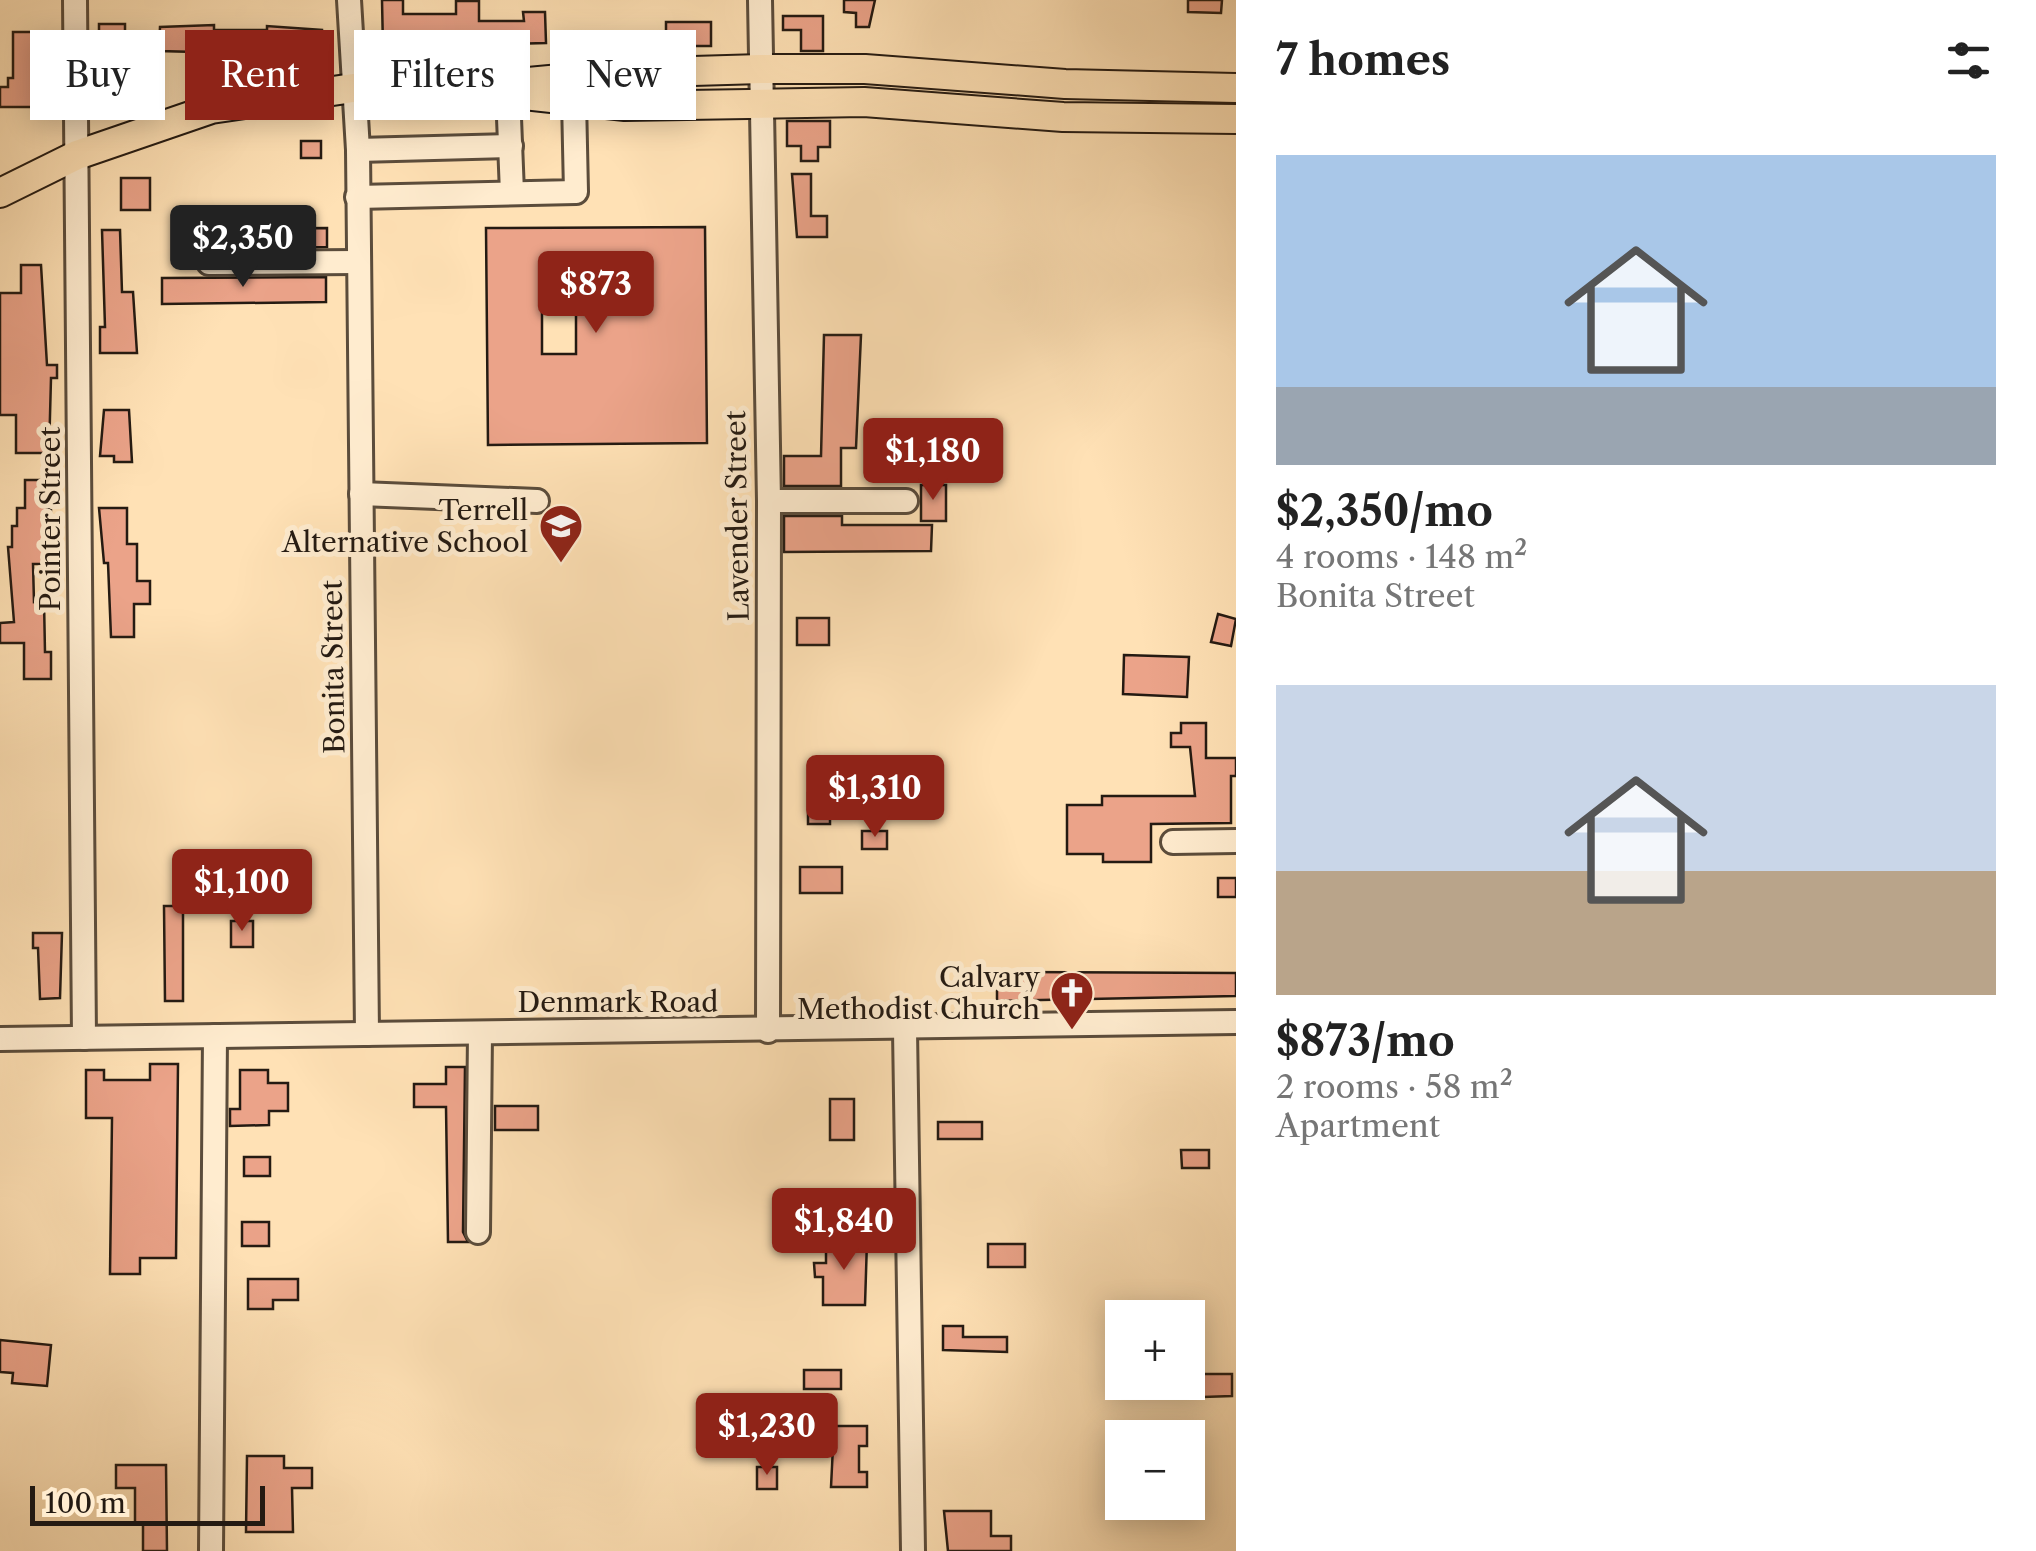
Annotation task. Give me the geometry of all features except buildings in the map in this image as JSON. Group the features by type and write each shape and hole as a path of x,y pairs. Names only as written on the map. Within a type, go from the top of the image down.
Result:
{"main road":[{"path":"530,82 760,69 865,70 1040,82 1236,88"},
{"path":"1034,114 1040,82"},
{"path":"0,193 76,155 211,109 353,88"},
{"path":"696,103 864,102 1034,114 1236,119"}],"street":[{"name":"Pointer Street","path":"74,0 84,1038"},
{"name":"Bonita Street","path":"349,0 358,150 368,1034"},
{"name":"Lavender Street","path":"760,0 769,501 768,1031"},
{"path":"509,120 512,194"},
{"path":"357,197 576,192 574,120"},
{"path":"358,150 510,146"},
{"path":"209,263 357,262"},
{"path":"361,494 537,500"},
{"path":"769,501 906,501"},
{"path":"1173,842 1236,841"},
{"name":"Denmark Road","path":"0,1038 906,1030 1236,1022"},
{"path":"906,1030 913,1551"},
{"path":"478,1232 480,1033"},
{"path":"210,1551 215,1036"}],"place":[{"name":"Terrell Alternative School","path":"561,564"},
{"name":"Calvary Methodist Church","path":"1072,1031"}]}
